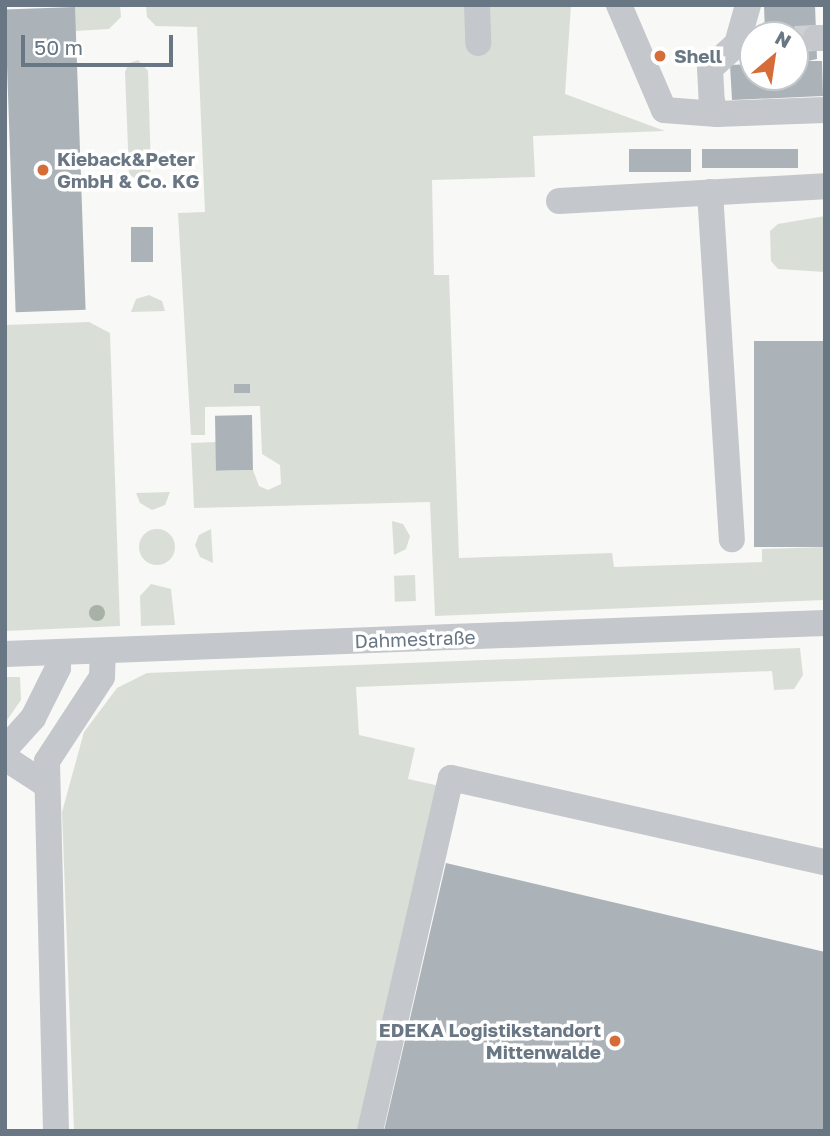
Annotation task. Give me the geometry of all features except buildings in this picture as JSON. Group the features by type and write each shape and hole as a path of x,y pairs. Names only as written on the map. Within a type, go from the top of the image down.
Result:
{"street":[{"path":"477,5 478,43"},
{"path":"619,5 664,110 717,114 825,110"},
{"path":"717,114 712,102 710,68 739,46"},
{"path":"559,201 825,186"},
{"path":"710,192 732,539"},
{"name":"Dahmestraße","path":"5,654 825,623"},
{"path":"56,1131 47,761 102,677 103,651"},
{"path":"5,749 33,718 58,668 58,653"},
{"path":"5,758 46,784"},
{"path":"370,1131 451,778 825,862"}],"shaded area":[{"path":"75,5 120,5 121,17 109,29 75,31"},
{"path":"146,5 571,5 565,94 665,131 533,136 535,177 432,180 434,275 449,275 459,558 612,553 614,567 762,562 762,549 825,547 825,600 435,616 430,502 194,508 191,443 216,442 217,471 253,470 259,486 268,490 281,484 280,465 262,454 260,406 205,407 205,435 191,435 178,213 205,212 197,27 156,26 147,17"},
{"path":"138,60 148,71 151,171 141,183 129,174 125,72 129,63"},
{"path":"825,216 825,272 778,269 771,261 770,231 778,224"},
{"path":"149,295 162,301 165,311 131,312 136,299"},
{"path":"89,322 110,333 120,626 5,631 5,325"},
{"path":"170,492 165,505 152,510 140,503 136,493"},
{"path":"392,521 403,524 410,536 406,549 394,555"},
{"path":"157,529 170,534 175,547 170,560 157,565 144,560 139,547 144,534"},
{"path":"211,529 213,563 200,557 195,545 199,535"},
{"path":"415,575 416,601 395,602 394,576"},
{"path":"151,584 171,589 175,625 141,626 140,596"},
{"path":"800,648 803,675 794,689 774,690 772,671 356,687 359,735 415,748 408,779 440,786 359,1131 74,1131 62,812 84,732 117,688 147,673"},
{"path":"5,677 20,677 21,700 5,723"}],"tunnel":[{"path":"809,38 816,38"}],"place":[{"name":"Shell","path":"660,56"},
{"name":"Kieback&Peter GmbH & Co. KG","path":"43,170"},
{"name":"EDEKA Logistikstandort Mittenwalde","path":"615,1041"}]}
